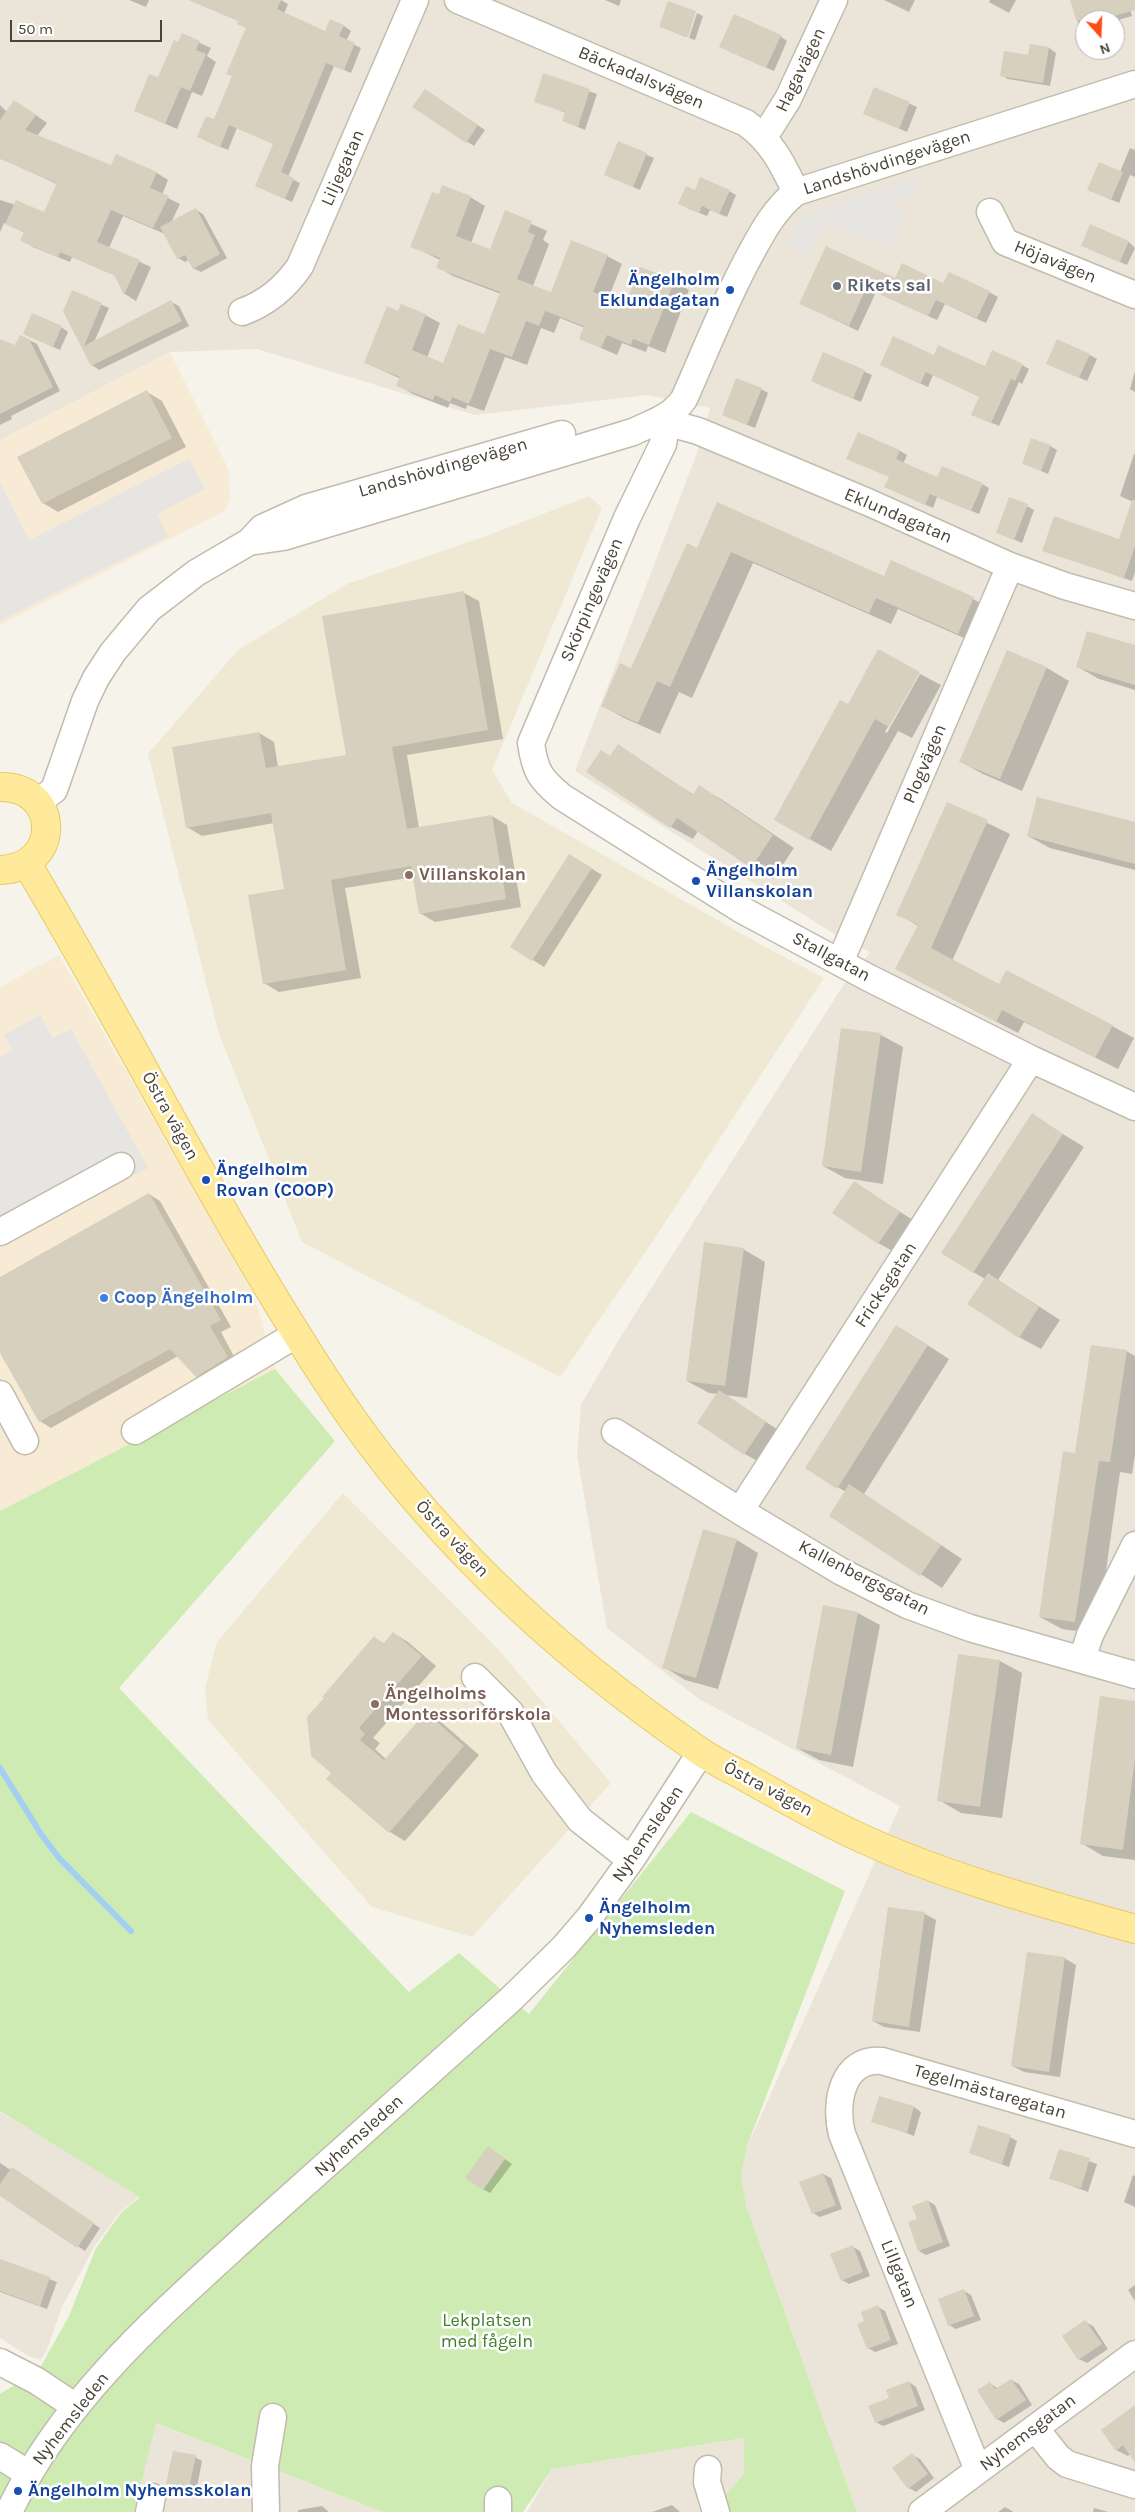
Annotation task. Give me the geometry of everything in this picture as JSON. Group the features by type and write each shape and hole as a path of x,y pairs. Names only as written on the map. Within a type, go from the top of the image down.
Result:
{"main road":[{"path":"0,787 12,786 26,792 38,802 44,814 47,828 44,842 38,855 27,864 13,870 0,870"},
{"name":"Östra vägen","path":"27,864 206,1180 296,1334 373,1446 417,1501 471,1561 534,1623 594,1672 701,1752 780,1796 878,1845 985,1884 1135,1929"}],"street":[{"name":"Liljegatan","path":"242,312 269,299 292,277 300,266 415,0"},
{"name":"Bäckadalsvägen","path":"458,0 746,123 764,137 782,164 796,192"},
{"name":"Hagavägen","path":"764,137 788,99 834,0"},
{"name":"Landshövdingevägen","path":"249,542 283,537 633,432 654,423 676,410 684,399 730,290 760,235 780,205 796,192 1135,84"},
{"name":"Höjavägen","path":"990,212 1006,242 1135,295"},
{"name":"Landshövdingevägen","path":"38,802 54,790 85,702 96,678 113,652 148,609 196,573 249,542 262,528 297,512 368,489 605,421 630,420 654,423"},
{"name":"Eklundagatan","path":"654,423 716,439 870,503 1010,566 1066,586 1135,606"},
{"name":"Skörpingevägen","path":"542,781 534,763 531,743 627,518 663,444 665,432 654,423"},
{"name":"Plogvägen","path":"840,962 1010,566"},
{"name":"Stallgatan","path":"542,781 562,797 704,886 840,962 1031,1059 1135,1107"},
{"name":"Fricksgatan","path":"740,1511 1031,1059"},
{"path":"0,1232 121,1166"},
{"path":"135,1431 296,1334"},
{"path":"0,1394 25,1441"},
{"name":"Kallenbergsgatan","path":"615,1432 740,1511 842,1572 907,1605 970,1628 1135,1675"},
{"path":"1082,1659 1090,1635 1135,1545"},
{"path":"475,1677 510,1712 544,1773 580,1820 631,1860"},
{"name":"Nyhemsleden","path":"9,2512 30,2474 76,2406 148,2326 539,1974 589,1918 631,1860 701,1752"},
{"name":"Tegelmästaregatan","path":"849,2075 864,2062 882,2060 1135,2134"},
{"name":"Lillgatan","path":"849,2075 839,2103 838,2117 842,2134 978,2470"},
{"name":"Nyhemsgatan","path":"922,2512 1135,2354"},
{"path":"0,2362 37,2381 76,2406"},
{"path":"266,2512 265,2466 273,2417"},
{"path":"1035,2428 1058,2457 1067,2464 1135,2485"},
{"path":"0,2456 30,2474"},
{"path":"708,2469 708,2482 716,2512"}],"shaded area":[{"path":"0,0 1135,0 1135,2512 857,2512 747,2208 741,2177 747,2147 900,1806 699,1699 607,1628 577,1455 581,1405 618,1341 844,984 870,952 836,935 575,771 697,453 710,408 647,395 475,415 257,349 170,352 0,440"},
{"path":"913,178 919,193 891,204 905,217 893,244 881,243 830,223 815,239 808,255 787,244 801,218"},
{"path":"170,352 229,472 230,498 225,511 0,625 0,440"},
{"path":"189,459 205,489 157,514 168,537 0,621 0,482 29,540"},
{"name":"Villanskolan","path":"589,496 602,508 492,770 512,803 765,947 824,978 653,1241 560,1377 302,1242 219,1034 148,754 238,650 347,584 497,532"},
{"path":"59,955 254,1295 275,1369 0,1511 0,987"},
{"path":"40,1015 53,1038 71,1029 148,1168 135,1175 124,1155 0,1224 0,1057 12,1050 4,1035"},
{"name":"Ängelholms Montessoriförskola","path":"343,1493 499,1650 611,1783 472,1937 372,1907 208,1720 205,1688 217,1642"},
{"path":"0,2112 142,2194 119,2213 94,2247 62,2307 47,2349 41,2359 30,2357 0,2338"},
{"path":"155,2423 383,2512 134,2512"},
{"path":"745,2438 744,2474 718,2505 721,2512 527,2512 552,2469"}],"green space":[{"name":"Lekplatsen med fågeln","path":"275,1369 335,1441 119,1688 409,1992 459,1953 529,2014 691,1812 845,1891 747,2146 741,2177 747,2208 857,2512 721,2512 717,2505 744,2474 744,2438 552,2469 523,2512 383,2512 156,2423 134,2512 0,2512 0,2394 39,2370 69,2316 96,2248 121,2213 140,2197 0,2111 0,1511"}],"building":[{"path":"189,0 281,0 277,9 325,31 330,19 344,25 339,36 355,43 344,70 326,63 281,172 294,178 285,199 255,186 273,144 229,125 220,147 197,137 206,116 214,119 232,76 226,74 246,28 237,24 238,21"},
{"path":"1070,0 1135,0 1135,10 1125,13 1125,10 1075,10 1075,17"},
{"path":"668,1 696,11 688,37 659,27"},
{"path":"734,14 781,35 766,68 719,47"},
{"path":"182,33 200,41 196,50 206,54 190,91 181,87 165,124 134,111 149,74 158,77 174,40 178,42"},
{"path":"1030,44 1049,47 1043,83 1000,76 1004,51 1028,55"},
{"path":"543,73 590,89 578,127 562,121 565,112 534,102"},
{"path":"874,87 910,102 899,129 863,114"},
{"path":"425,89 478,125 466,143 412,107"},
{"path":"14,100 36,115 25,130 111,165 116,154 157,172 150,188 169,196 153,228 111,210 97,242 140,260 124,295 114,275 60,252 58,257 20,241 24,232 5,224 16,200 44,212 57,183 0,159 0,120"},
{"path":"618,141 647,153 633,187 604,175"},
{"path":"1099,162 1123,172 1111,200 1087,190"},
{"path":"700,177 730,190 719,214 702,206 699,213 678,204 686,186 695,190"},
{"path":"442,185 471,196 456,236 490,249 505,210 532,221 528,232 535,235 517,279 551,292 571,240 608,255 593,292 625,304 640,267 675,280 649,345 633,339 631,345 607,335 601,348 579,339 584,326 545,311 539,326 526,321 512,357 490,349 469,404 452,397 450,402 435,395 433,400 396,386 400,377 364,363 387,306 398,311 401,304 426,314 412,350 443,363 458,324 484,334 500,292 436,268 440,258 410,247 432,192 439,194"},
{"path":"196,208 220,254 193,269 185,255 177,259 160,227"},
{"path":"1090,224 1129,241 1120,262 1081,246"},
{"path":"826,246 895,278 902,263 943,283 949,272 990,291 977,318 936,300 928,316 866,288 849,326 799,304"},
{"path":"72,290 102,303 84,346 171,300 182,321 91,366 63,311"},
{"path":"32,313 62,326 53,347 23,334"},
{"path":"20,335 29,339 53,387 0,414 0,339 15,345"},
{"path":"893,336 934,355 938,345 985,366 992,350 1023,364 1015,381 1011,379 991,423 971,415 979,397 926,372 920,384 880,365"},
{"path":"1057,339 1090,354 1079,378 1046,364"},
{"path":"823,352 865,370 853,399 811,381"},
{"path":"736,378 762,388 747,425 722,415"},
{"path":"147,390 172,438 42,504 17,457"},
{"path":"858,432 900,450 896,459 937,477 942,466 983,483 971,511 930,494 925,505 884,487 889,477 846,459"},
{"path":"1031,438 1051,445 1041,471 1022,464"},
{"path":"1009,497 1028,504 1014,540 996,533"},
{"path":"1132,500 1135,500 1135,546 1124,578 1042,551 1054,516 1119,539"},
{"path":"717,502 884,576 891,560 974,597 958,634 876,598 869,613 731,552 670,687 657,681 638,723 601,706 620,663 631,668 687,543 697,548"},
{"path":"464,591 488,730 392,747 407,829 492,815 506,899 419,914 411,866 331,880 346,970 263,984 248,895 284,889 271,813 186,828 172,747 259,732 266,768 346,755 322,616"},
{"path":"1087,631 1135,645 1135,685 1076,667"},
{"path":"878,649 920,672 889,727 875,719 809,840 774,820 840,700 848,704"},
{"path":"1007,650 1047,667 1000,779 959,762"},
{"path":"618,744 693,795 699,785 773,835 751,868 677,818 670,828 586,772 601,750 610,756"},
{"path":"1037,797 1135,822 1135,864 1027,836"},
{"path":"947,802 988,820 931,948 999,984 1006,970 1113,1025 1095,1058 1002,1010 996,1022 895,969 918,925 896,915"},
{"path":"569,854 592,868 532,961 510,947"},
{"path":"841,1028 881,1033 861,1172 822,1166"},
{"path":"1032,1113 1063,1134 973,1273 941,1253"},
{"path":"854,1181 900,1212 878,1244 832,1213"},
{"name":"Coop Ängelholm","path":"149,1193 221,1320 210,1326 228,1357 196,1377 170,1349 39,1422 0,1353 0,1277"},
{"path":"704,1242 744,1248 725,1386 686,1381"},
{"path":"988,1273 1039,1307 1019,1338 967,1304"},
{"path":"896,1325 928,1345 837,1489 805,1468"},
{"path":"1091,1345 1127,1350 1110,1462 1099,1461 1075,1622 1039,1617 1063,1451 1075,1453"},
{"path":"719,1390 766,1422 744,1455 697,1423"},
{"path":"849,1484 941,1545 920,1576 829,1516"},
{"path":"703,1529 737,1539 696,1678 662,1668"},
{"path":"823,1605 858,1612 831,1755 796,1748"},
{"path":"393,1632 422,1656 359,1728 365,1734 360,1740 384,1760 426,1712 464,1746 389,1833 326,1779 331,1773 311,1756 307,1717 374,1636 383,1644"},
{"path":"958,1654 1000,1660 980,1807 937,1801"},
{"path":"1100,1696 1135,1701 1135,1759 1123,1850 1080,1844"},
{"path":"888,1907 925,1912 909,2027 872,2021"},
{"path":"1027,1952 1065,1957 1049,2072 1011,2066"},
{"path":"879,2096 914,2106 907,2133 871,2122"},
{"path":"978,2125 1011,2135 1002,2164 969,2153"},
{"path":"488,2146 505,2159 483,2190 465,2178"},
{"path":"1059,2149 1090,2158 1081,2188 1049,2179"},
{"path":"12,2167 94,2223 77,2248 0,2196 0,2184"},
{"path":"823,2173 836,2205 812,2214 799,2182"},
{"path":"928,2200 943,2242 918,2251 908,2222 917,2219 912,2206"},
{"path":"853,2245 863,2272 841,2281 830,2254"},
{"path":"0,2259 50,2277 40,2306 0,2291"},
{"path":"964,2289 974,2316 948,2326 938,2299"},
{"path":"878,2305 891,2340 867,2349 857,2324 864,2321 861,2312"},
{"path":"1085,2320 1102,2344 1078,2360 1062,2336"},
{"path":"1011,2379 1026,2400 996,2420 977,2390 990,2382 995,2389"},
{"path":"909,2381 918,2406 875,2423 868,2406 889,2398 886,2390"},
{"path":"1135,2405 1135,2463 1123,2445 1116,2451 1101,2430"},
{"path":"173,2451 196,2455 189,2489 166,2484"},
{"path":"912,2453 928,2474 908,2489 892,2468"}],"waterway":[{"path":"0,1768 41,1834 59,1858 131,1931"}],"place":[{"name":"Rikets sal","path":"837,286"},
{"name":"Ängelholm Eklundagatan","path":"730,290"},
{"name":"Villanskolan","path":"409,875"},
{"name":"Ängelholm Villanskolan","path":"696,881"},
{"name":"Ängelholm Rovan (COOP)","path":"206,1180"},
{"name":"Coop Ängelholm","path":"104,1298"},
{"name":"Ängelholms Montessoriförskola","path":"375,1704"},
{"name":"Ängelholm Nyhemsleden","path":"589,1918"},
{"name":"Ängelholm Nyhemsskolan","path":"18,2491"}]}
